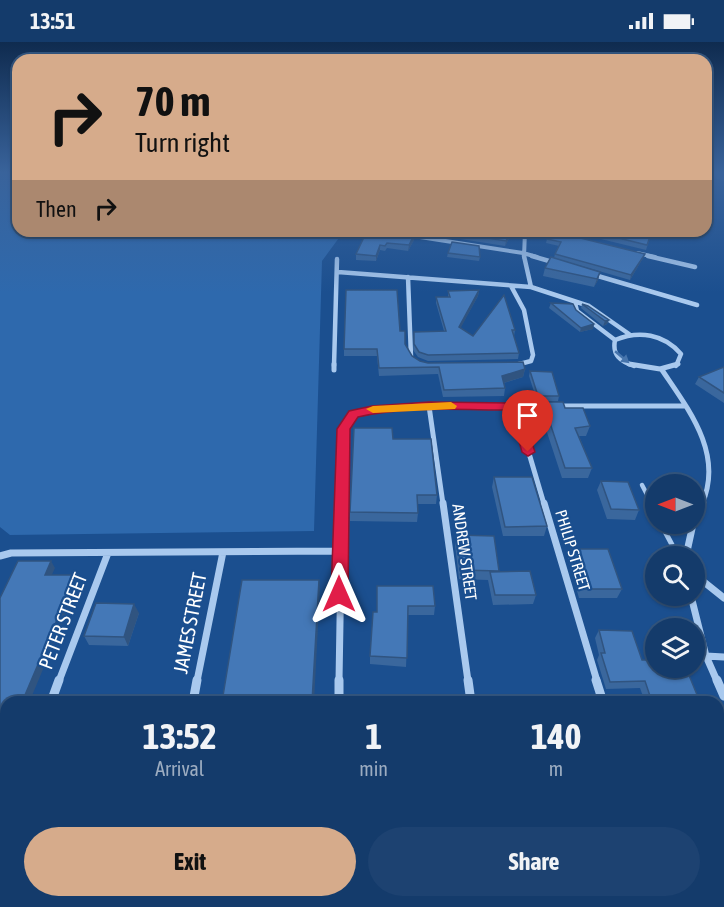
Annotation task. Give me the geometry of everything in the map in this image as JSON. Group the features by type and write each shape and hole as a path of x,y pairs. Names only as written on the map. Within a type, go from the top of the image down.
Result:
{"street":[{"path":"418,237 523,253 567,266"},
{"path":"524,237 523,253 531,287"},
{"path":"629,250 695,267"},
{"path":"334,370 338,259"},
{"path":"338,272 531,287 589,306 629,334 660,338 677,348 681,354 678,365 662,370 645,369 628,363 614,351 613,345 615,340 629,334"},
{"path":"588,273 697,306"},
{"path":"408,277 409,351 411,358 417,363"},
{"path":"504,366 526,364 531,361 533,355 524,310 511,285"},
{"path":"575,303 577,311 615,340"},
{"path":"662,370 701,428 710,470 705,497"},
{"path":"339,696 343,429 354,414 372,410 429,406 686,406"},
{"name":"ANDREW STREET","path":"429,406 470,696"},
{"name":"PHILIP STREET","path":"514,406 601,696"},
{"path":"0,556 11,553 340,551"},
{"name":"JAMES STREET","path":"194,696 223,552"},
{"name":"PETER STREET","path":"53,696 108,553"},
{"path":"705,582 724,598"},
{"path":"694,606 706,656 724,696"},
{"path":"706,656 724,657"}],"lane":[{"path":"642,485 645,491"}],"shaded area":[{"path":"0,212 12,212 12,237 340,237 322,261 314,531 10,535 0,527"}],"building":[{"path":"364,237 413,237 409,245 387,243 385,246 380,245 376,256 356,254"},
{"path":"480,237 508,237 506,241"},
{"path":"548,237 576,237 645,254 631,275 555,254 561,242 547,239"},
{"path":"614,237 650,237 647,245"},
{"path":"452,242 479,246 480,257 448,253"},
{"path":"551,257 600,272 597,279 545,268"},
{"path":"346,290 397,290 400,331 405,331 405,344 412,356 420,361 428,363 523,362 525,369 502,376 505,388 444,390 439,367 379,368 377,349 344,349"},
{"path":"479,290 459,327 473,336 504,295 515,330 512,330 519,353 428,355 419,352 414,344 414,332 446,331 436,297 450,297 448,291"},
{"path":"551,303 573,304 576,310 594,324 581,328"},
{"path":"582,304 588,306 609,320 605,321"},
{"path":"724,367 724,393 699,377"},
{"path":"530,371 552,372 559,396 538,396"},
{"path":"543,402 563,402 565,408 583,408 590,426 575,428 592,468 565,468"},
{"path":"354,428 392,428 393,439 431,439 437,495 417,495 418,513 350,512"},
{"path":"494,477 532,477 547,526 505,527"},
{"path":"601,481 628,482 639,510 611,509"},
{"path":"457,535 494,536 499,571 461,570"},
{"path":"571,549 608,549 622,589 584,589"},
{"path":"18,561 51,561 45,575 76,575 25,695 28,696 0,696 0,598"},
{"path":"530,571 536,595 495,595 490,572"},
{"path":"242,580 319,580 312,696 223,696"},
{"path":"377,586 433,586 435,606 408,606 407,658 370,656 373,612 377,612"},
{"path":"96,603 134,604 124,637 84,636"},
{"path":"599,630 632,631 642,660 645,660 645,678 690,678 698,696 650,696 645,681 610,682 601,653 605,653"}],"slow traffic":[{"path":"373,409 451,406"}],"route":[{"path":"339,594 343,429 354,414 372,410 429,406 514,406 528,452"}]}
